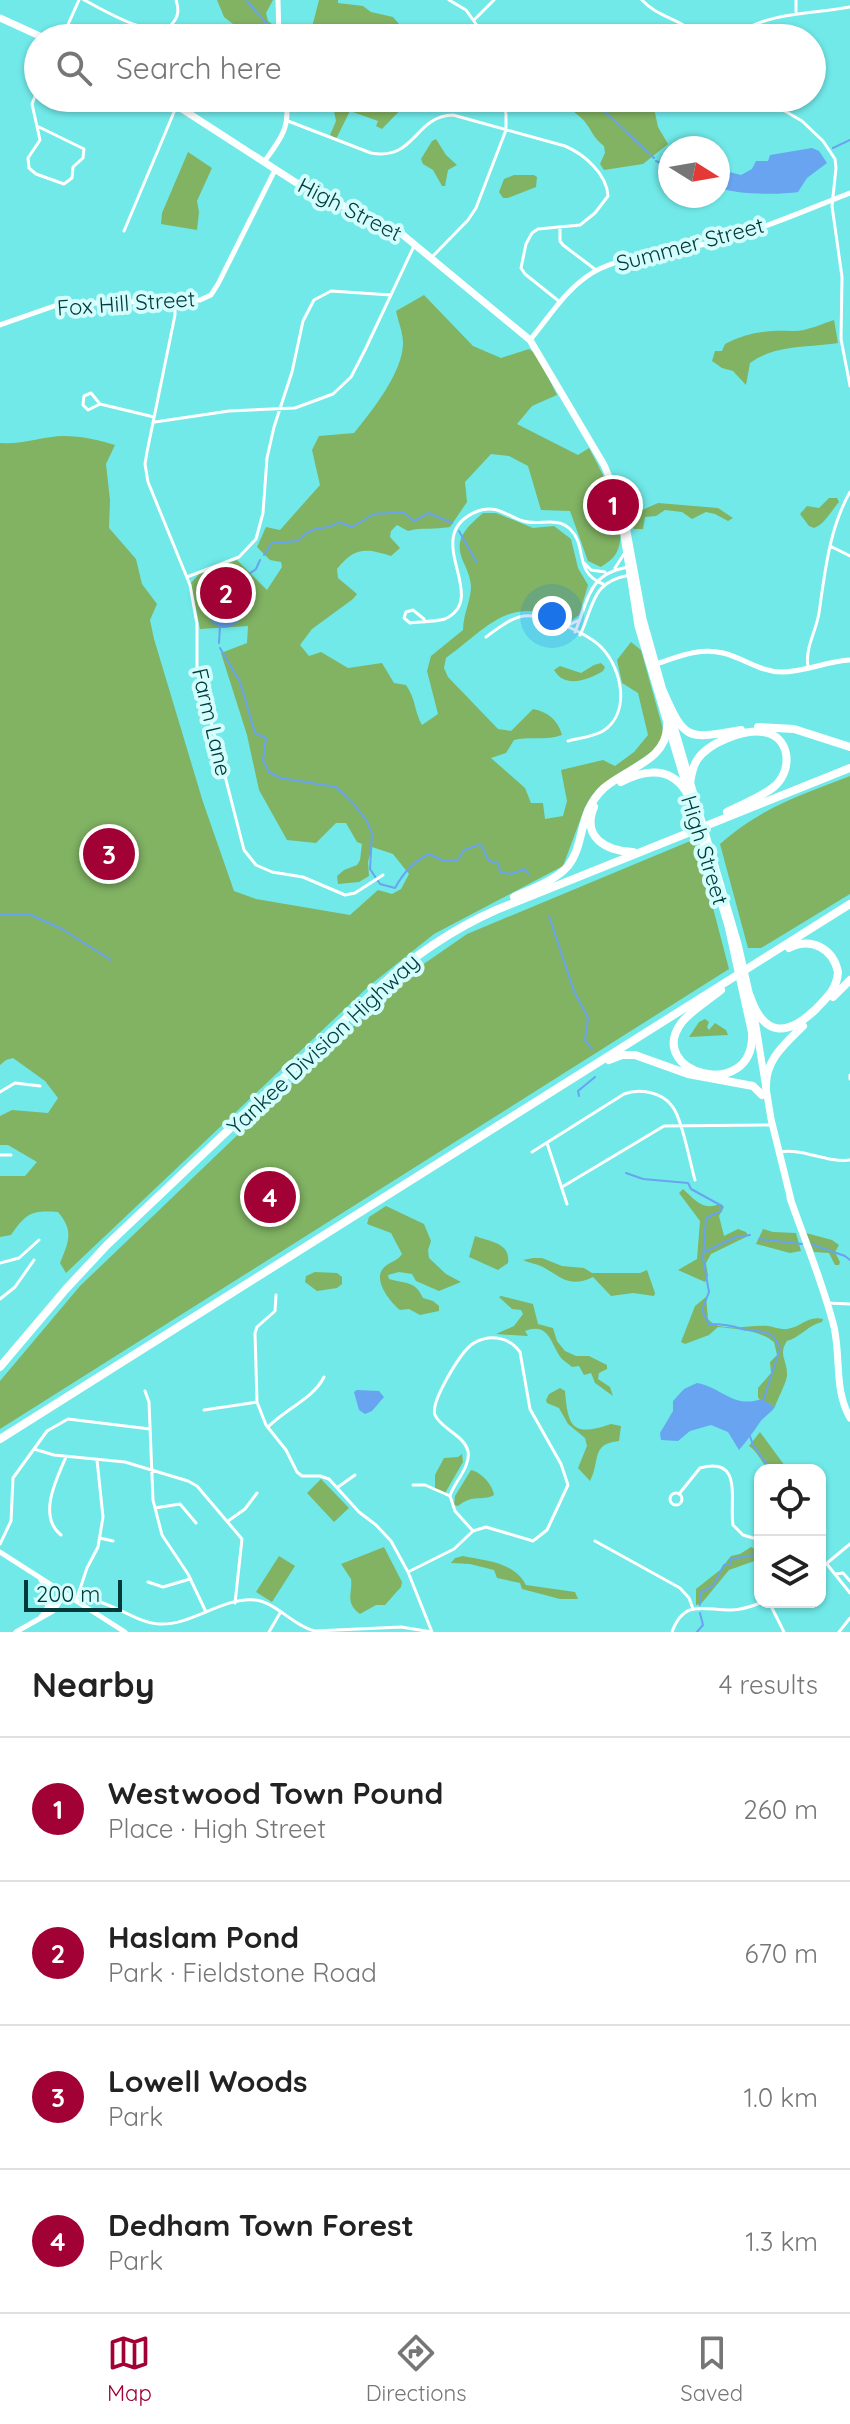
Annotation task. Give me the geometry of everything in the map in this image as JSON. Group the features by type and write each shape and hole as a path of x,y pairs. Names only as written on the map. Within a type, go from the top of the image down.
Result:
{"highway":[{"path":"663,691 678,723 693,735 784,727 850,747"},
{"path":"490,913 567,867 593,801 611,783 660,750 667,726"},
{"path":"690,784 699,757 729,739 764,732 784,747 786,765 775,786 710,824"},
{"name":"Yankee Division Highway","path":"0,1367 98,1254 376,990 433,945 490,913 850,768"},
{"path":"638,852 611,850 601,845 593,835 591,814 602,797 627,778 656,772 676,778 688,795"},
{"path":"0,1439 850,904"},
{"path":"750,996 756,1011 766,1023 777,1028 789,1028 803,1021 836,985 837,964 830,953 820,946 800,943 769,955"},
{"path":"735,976 681,1024 675,1039 675,1052 683,1065 694,1071 730,1072 748,1059 752,1033"},
{"path":"593,1065 620,1055 635,1055 688,1074 753,1086 764,1091 766,1071 773,1057 850,980"}],"main road":[{"path":"0,18 24,29"},
{"name":"High Street","path":"188,112 275,170 386,225 415,243 528,338 604,465 627,523 638,626 697,816"},
{"name":"High Street","path":"619,501 646,632 750,996 770,1125 836,1336 840,1392 850,1418"},
{"name":"High Street","path":"745,983 764,1091"}],"street":[{"path":"69,24 82,0 136,24"},
{"path":"172,24 178,14 176,0"},
{"path":"278,0 279,24"},
{"path":"449,0 466,10 478,24"},
{"path":"475,19 494,0"},
{"path":"642,0 652,10 685,24"},
{"path":"796,0 796,14"},
{"path":"753,24 796,14 850,7"},
{"path":"34,112 40,140 28,158 29,168 36,174 64,184 72,178 73,167 83,158 84,149 39,127"},
{"path":"124,231 174,112"},
{"path":"264,162 284,135 287,112"},
{"path":"432,257 472,215 506,130 506,112"},
{"path":"786,112 794,115 823,141 836,164 832,200 842,277 841,339 850,386"},
{"path":"288,121 371,153 385,155 399,152 439,117 453,115 582,153 606,183 608,196 595,213 580,225 543,228 532,233 521,263 525,274 560,302"},
{"name":"Fox Hill Street","path":"0,325 60,304 175,303 200,300 211,295 275,170"},
{"name":"Summer Street","path":"528,338 574,286 596,270 726,239 850,193"},
{"path":"560,229 563,245 596,270"},
{"path":"100,404 88,410 83,405 84,396 91,393 100,404 155,420 229,411 295,408 322,400 347,382 380,321 415,243"},
{"path":"187,577 239,557 256,539 263,513 267,458 303,321 314,300 331,291 391,295"},
{"name":"Farm Lane","path":"175,303 146,472 187,577 197,624 197,667 246,855 256,865 272,872 303,877 345,895 383,875"},
{"path":"808,667 808,647 819,612 830,546 842,506 850,492"},
{"path":"424,619 413,610 406,612 404,618 410,623 424,619 440,621 459,607 462,588 453,556 452,538 465,518 482,509 496,509 524,521 555,522 565,526 574,535 586,572 603,584"},
{"path":"575,632 597,581 622,559 625,542"},
{"path":"830,546 850,556"},
{"path":"582,560 593,571 632,571"},
{"path":"580,635 603,584 632,571"},
{"path":"486,637 507,622 523,616 544,618 600,646 612,662 621,703 614,720 603,731 568,741"},
{"path":"564,627 574,625 581,617"},
{"path":"587,620 586,631 592,640"},
{"path":"656,664 703,651 723,653 767,670 783,672 850,660"},
{"path":"0,1092 15,1083 40,1086"},
{"path":"532,1152 632,1091 647,1092 668,1101 676,1112 695,1180"},
{"path":"562,1187 658,1129 770,1125"},
{"path":"547,1143 567,1204"},
{"path":"778,1153 790,1151 837,1161 850,1160"},
{"path":"0,1155 11,1155"},
{"path":"0,1263 19,1258 39,1240"},
{"path":"0,1299 15,1287 34,1260"},
{"path":"276,1295 275,1311 256,1330 257,1402 268,1428 289,1454 297,1472 305,1476 323,1476 391,1541 408,1572 432,1632"},
{"path":"827,1303 850,1304"},
{"path":"408,1572 454,1549 473,1531 486,1527 533,1541 547,1530 568,1485 561,1464 527,1403 520,1352 514,1344 503,1339 482,1339 471,1345 434,1405 435,1416 468,1451 467,1461 450,1496 455,1511 473,1531"},
{"path":"268,1428 277,1417 319,1386 324,1377"},
{"path":"145,1391 149,1402 150,1469 162,1535 190,1579 206,1612"},
{"path":"204,1410 257,1402"},
{"path":"0,1544 11,1521 13,1478 47,1431 68,1419 150,1429"},
{"path":"34,1449 66,1457 125,1462 197,1486 242,1539 235,1603"},
{"path":"61,1535 53,1527 50,1506 53,1487 66,1457"},
{"path":"76,1601 100,1538 104,1508 97,1460"},
{"path":"679,1494 700,1468 713,1466 725,1471 733,1483 733,1525 743,1535 754,1538"},
{"path":"338,1488 355,1475"},
{"path":"413,1485 425,1485 450,1496"},
{"path":"228,1521 245,1509 257,1493"},
{"path":"155,1508 180,1504 196,1523"},
{"path":"100,1538 113,1541"},
{"path":"595,1541 680,1588 693,1609"},
{"path":"850,1544 826,1563 850,1593"},
{"path":"0,1552 125,1632"},
{"path":"836,1574 843,1573 850,1581"},
{"path":"38,1576 48,1589 50,1598 49,1607 40,1618"},
{"path":"148,1582 163,1587 190,1579"},
{"path":"16,1632 55,1609 63,1593"},
{"path":"76,1601 94,1601 157,1624 177,1622 235,1603 255,1600 305,1629 315,1631 410,1627 432,1632"},
{"path":"672,1632 679,1616 693,1609 733,1610 754,1604"},
{"path":"772,1608 784,1632"},
{"path":"269,1632 280,1613"},
{"path":"842,1631 850,1618"}],"green space":[{"path":"217,0 273,0 266,13 272,24 233,24 224,17"},
{"path":"319,0 338,0 338,3 363,6 371,12 393,17 399,24 313,24"},
{"path":"334,112 350,112 336,139 330,135 336,121"},
{"path":"353,112 398,112 382,129 376,126 378,121"},
{"path":"574,112 655,112 663,136 658,136 658,152 643,164 604,170 600,164 605,153 604,146"},
{"path":"436,139 457,165 448,170 445,186 421,159"},
{"path":"188,152 212,168 197,201 197,230 161,224 162,213"},
{"path":"514,175 534,175 537,177 536,187 503,198 499,192 504,179"},
{"path":"424,295 473,346 501,358 529,349 537,355 557,395 532,406 517,424 578,455 589,448 614,500 620,544 614,557 601,567 588,561 570,511 541,510 528,466 509,456 491,454 465,482 467,502 450,527 408,531 397,525 390,537 400,548 391,556 361,551 343,562 337,569 338,578 357,594 312,629 300,645 309,656 321,652 348,668 382,663 394,683 406,685 422,725 438,714 427,671 431,656 463,630 471,586 460,553 463,534 483,513 496,513 533,528 554,526 571,539 578,568 588,585 579,615 568,623 531,611 502,617 446,658 444,668 448,677 498,729 511,731 533,709 548,715 558,725 562,735 514,740 506,753 491,758 525,788 531,803 543,803 545,819 563,816 567,801 561,770 603,760 615,766 634,752 648,735 638,693 622,683 617,660 631,642 641,650 663,729 662,740 656,749 598,788 585,807 563,866 434,934 369,986 66,1273 60,1263 68,1242 68,1231 58,1212 30,1214 11,1235 0,1237 0,1176 25,1176 37,1162 8,1145 0,1145 0,1116 12,1110 48,1113 58,1098 45,1081 13,1058 0,1065 0,443 64,436 115,445 106,464 109,528 136,559 142,584 157,604 150,620 154,639 203,802 234,891 256,899 350,915 378,890 392,894 401,889 409,874 393,854 372,847 368,862 369,876 359,882 338,884 337,876 360,860 362,844 357,842 346,823 336,823 316,843 287,840 259,790 247,735 221,653 247,643 248,626 200,629 191,583 199,574 237,560 267,590 282,567 281,562 270,560 257,547 266,527 280,530 320,485 312,450 319,436 354,433 377,403 402,354 403,339 396,311"},
{"path":"834,320 838,343 781,350 760,357 750,363 746,385 733,371 712,361 715,351 722,351 725,344 750,334 802,330"},
{"path":"829,498 837,498 839,502 821,524 814,528 809,526 800,514 807,506 819,508"},
{"path":"658,503 718,508 733,518 728,521 706,512 692,519 682,512 665,510 656,516 645,517 643,529 634,529 629,521 631,515"},
{"path":"601,663 605,667 603,671 577,681 564,679 554,670 560,666 581,673"},
{"path":"850,776 850,894 761,948 748,948 720,844 766,811"},
{"path":"695,839 729,969 0,1429 0,1381 80,1286 298,1077 415,970 467,934"},
{"path":"705,1019 709,1022 709,1030 715,1023 728,1035 689,1037 699,1022"},
{"path":"683,1189 704,1205 719,1204 724,1207 719,1216 724,1236 738,1229 748,1236 711,1254 706,1263 708,1276 705,1282 678,1270 697,1259 700,1221 679,1193"},
{"path":"386,1206 424,1224 431,1241 429,1258 446,1274 461,1282 439,1291 416,1281 412,1274 399,1272 388,1275 389,1279 413,1285 423,1298 439,1306 439,1311 420,1315 409,1309 400,1310 385,1292 380,1280 382,1270 402,1254 391,1233 367,1224 369,1217"},
{"path":"763,1229 796,1233 801,1251 790,1253 756,1244"},
{"path":"806,1233 839,1245 835,1252 839,1265 835,1265 829,1253 814,1252"},
{"path":"475,1236 503,1247 508,1263 498,1270 469,1257"},
{"path":"533,1258 584,1268 592,1273 640,1273 647,1270 655,1293 654,1296 633,1293 611,1296 593,1277 572,1282 523,1260"},
{"path":"315,1272 337,1273 342,1277 342,1284 337,1288 317,1291 305,1282 306,1276"},
{"path":"501,1296 533,1304 538,1324 553,1328 557,1341 565,1351 576,1356 589,1356 607,1365 607,1369 599,1373 598,1379 610,1387 613,1396 595,1383 591,1373 584,1375 579,1366 572,1367 563,1360 549,1336 540,1329 525,1331 528,1336 496,1334 514,1326 523,1314 521,1310 512,1309"},
{"path":"706,1297 708,1319 720,1326 785,1329 813,1319 823,1319 787,1341 784,1346 787,1377 775,1407 758,1398 758,1388 771,1373 770,1362 777,1355 774,1342 755,1333 718,1327 709,1335 685,1344 681,1342 695,1306"},
{"path":"560,1388 565,1391 568,1414 575,1426 588,1430 611,1424 621,1426 619,1441 600,1449 590,1481 578,1468 587,1446 585,1438 568,1424 559,1408 546,1400 549,1394"},
{"path":"760,1432 784,1464 765,1464 749,1446"},
{"path":"462,1454 463,1462 444,1495 435,1489 435,1475 444,1458"},
{"path":"471,1470 486,1480 494,1495 454,1505 455,1496"},
{"path":"321,1479 349,1508 334,1522 307,1493"},
{"path":"384,1547 402,1582 401,1587 385,1605 376,1605 360,1614 352,1605 351,1579 341,1564"},
{"path":"751,1547 754,1549 754,1561 729,1570 701,1604 696,1605 696,1589 720,1570 731,1556"},
{"path":"279,1556 295,1566 272,1602 256,1592"},
{"path":"463,1556 507,1567 526,1585 575,1592 578,1599 560,1599 522,1589 520,1583 497,1578 494,1570 451,1563"}],"water":[{"path":"812,148 819,151 827,163 807,178 798,192 757,194 730,191 730,172 741,175 752,169 756,161 768,161 770,155"},
{"path":"250,574 241,583 240,604 248,607 246,613 233,626 216,626 208,616 203,595"},
{"path":"697,1383 735,1399 761,1399 775,1407 739,1450 728,1432 711,1425 690,1431 678,1441 661,1440 660,1433 673,1411 673,1401 684,1389"},
{"path":"379,1391 384,1397 372,1411 365,1414 359,1410 354,1392"}],"waterway":[{"path":"246,0 267,24"},
{"path":"605,112 654,158"},
{"path":"833,148 850,140"},
{"path":"264,555 272,543 298,541 309,532 339,522 352,527 374,514 403,512 414,521 429,513 452,523"},
{"path":"459,531 477,563"},
{"path":"249,574 256,569 260,560"},
{"path":"219,643 220,626"},
{"path":"220,648 240,682 255,733 266,738 263,760 269,772 281,778 336,787 353,803 367,821 372,834 370,869 380,884 395,888 409,868 429,854 442,860 457,861 464,850 481,844 488,860 499,864 500,872 511,874 525,869 529,875"},
{"path":"0,915 31,915 62,929 111,960"},
{"path":"549,916 574,991 588,1018 585,1040 592,1049"},
{"path":"579,1096 578,1091 595,1077"},
{"path":"626,1173 643,1179 688,1183 691,1189 722,1206 721,1211 706,1218 703,1258 709,1292 702,1310 709,1324 765,1332 774,1337 780,1349 763,1401"},
{"path":"704,1252 736,1237 750,1235"},
{"path":"759,1239 802,1244"},
{"path":"811,1244 850,1260"},
{"path":"750,1436 767,1464"},
{"path":"700,1605 700,1593 713,1586 724,1565 730,1564 731,1559 754,1555"},
{"path":"697,1632 703,1625 700,1613"}],"place":[{"name":"Westwood Town Pound","path":"613,505"},
{"name":"Haslam Pond","path":"226,593"},
{"name":"Lowell Woods","path":"109,854"},
{"name":"Dedham Town Forest","path":"270,1197"}]}
